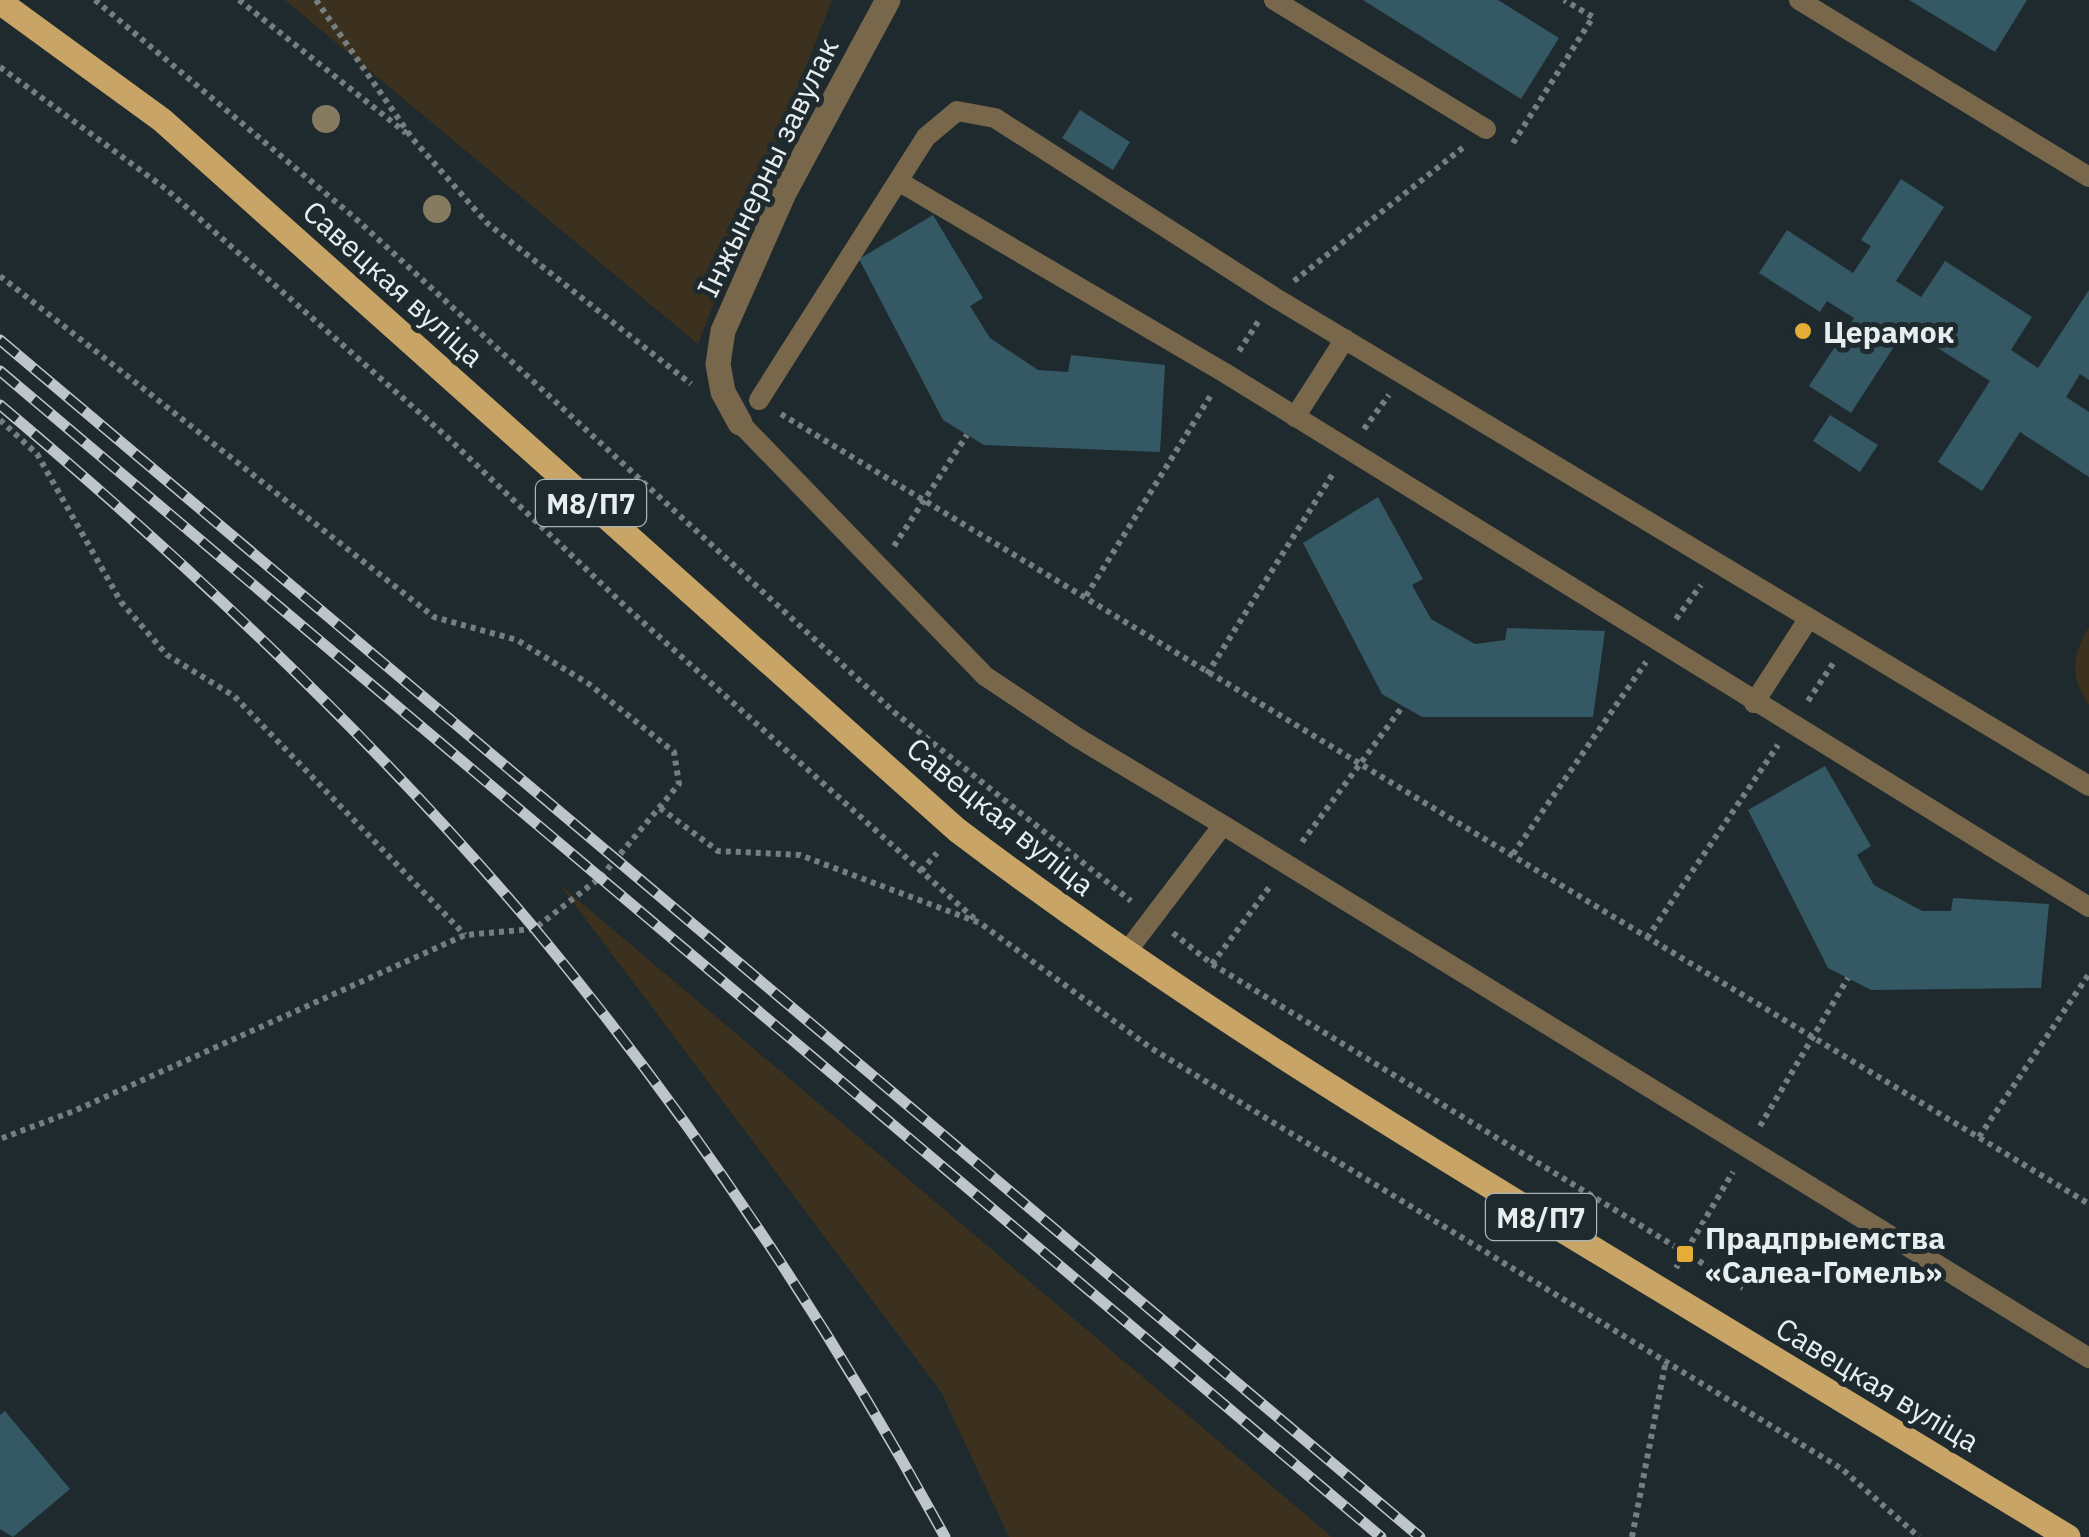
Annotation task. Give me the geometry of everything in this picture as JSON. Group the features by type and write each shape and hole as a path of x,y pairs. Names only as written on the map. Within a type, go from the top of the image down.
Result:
{"main road":[{"name":"Савецкая вуліца","path":"0,2 162,120 957,830 1125,954 1377,1118 2068,1537"}],"street":[{"name":"Інжынерны завулак","path":"740,423 723,392 718,364 723,332 784,193 888,0"}],"lane":[{"path":"1274,0 1486,129"},
{"path":"1799,0 2089,177"},
{"path":"759,400 926,137 957,111 995,118 1274,297 2089,786"},
{"path":"898,181 1225,373 1790,726 2089,907"},
{"path":"1296,417 1345,338"},
{"path":"740,423 985,676 1078,738 1287,863 1746,1151 2089,1358"},
{"path":"1754,703 1808,618"},
{"path":"1125,954 1223,825"}],"path":[{"path":"95,0 355,218 894,712 1212,964 1743,1288"},
{"path":"239,0 412,138"},
{"path":"316,0 412,138 487,223 695,388"},
{"path":"1086,596 1274,297 1486,129 1512,144 1593,17 1564,0"},
{"path":"0,67 166,190 447,438 626,607 980,923 1151,1048 1842,1470 1919,1537"},
{"path":"0,276 434,616 517,640 603,695 674,752 679,784 601,877 534,928 465,935 74,1111 0,1139"},
{"path":"1207,674 1348,450 1404,374"},
{"path":"0,420 37,454 120,602 155,642 167,655 234,696 465,935"},
{"path":"794,422 2089,1204"},
{"path":"879,568 966,435"},
{"path":"1513,854 1717,562"},
{"path":"1647,938 1849,642"},
{"path":"1212,964 1403,706"},
{"path":"660,808 718,850 800,854 980,923"},
{"path":"1979,1137 2089,974"},
{"path":"1685,1254 1848,978"},
{"path":"1632,1537 1666,1360"}],"shaded area":[{"path":"285,0 832,0 698,344"},
{"path":"2089,627 2089,705 2078,685 2075,666"},
{"path":"559,884 1332,1537 1009,1537 940,1390"}],"building":[{"path":"1363,0 1498,0 1559,38 1521,99"},
{"path":"1909,0 2027,0 1995,52"},
{"path":"1080,110 1130,142 1113,170 1062,138"},
{"path":"1901,179 1944,207 1896,281 1921,297 1945,261 2032,317 2011,350 2038,368 2089,290 2089,380 2080,374 2066,397 2089,412 2089,477 2020,432 1982,491 1938,462 1990,381 1906,328 1851,413 1809,386 1854,318 1827,301 1820,312 1759,273 1787,230 1853,273 1871,246 1861,240"},
{"path":"933,215 983,298 970,306 990,338 1038,370 1068,372 1071,355 1165,365 1160,452 984,445 943,420 859,259"},
{"path":"1830,415 1878,445 1860,472 1813,441"},
{"path":"1378,497 1423,579 1412,585 1431,619 1475,644 1505,640 1507,628 1605,631 1593,717 1422,717 1382,694 1303,543"},
{"path":"1825,766 1871,846 1857,855 1874,885 1922,911 1951,911 1953,898 2049,904 2041,988 1871,990 1828,968 1748,810"},
{"path":"5,1411 70,1489 13,1537 0,1529 0,1415"}],"railway":[{"path":"0,340 1420,1537"},
{"path":"0,371 1381,1537"},
{"path":"0,405 279,656 411,789 535,929 649,1074 755,1223 853,1378 945,1537"}],"place":[{"name":"Церамок","path":"1803,331"},
{"name":"Прадпрыемства «Салеа-Гомель»","path":"1685,1254"}]}
